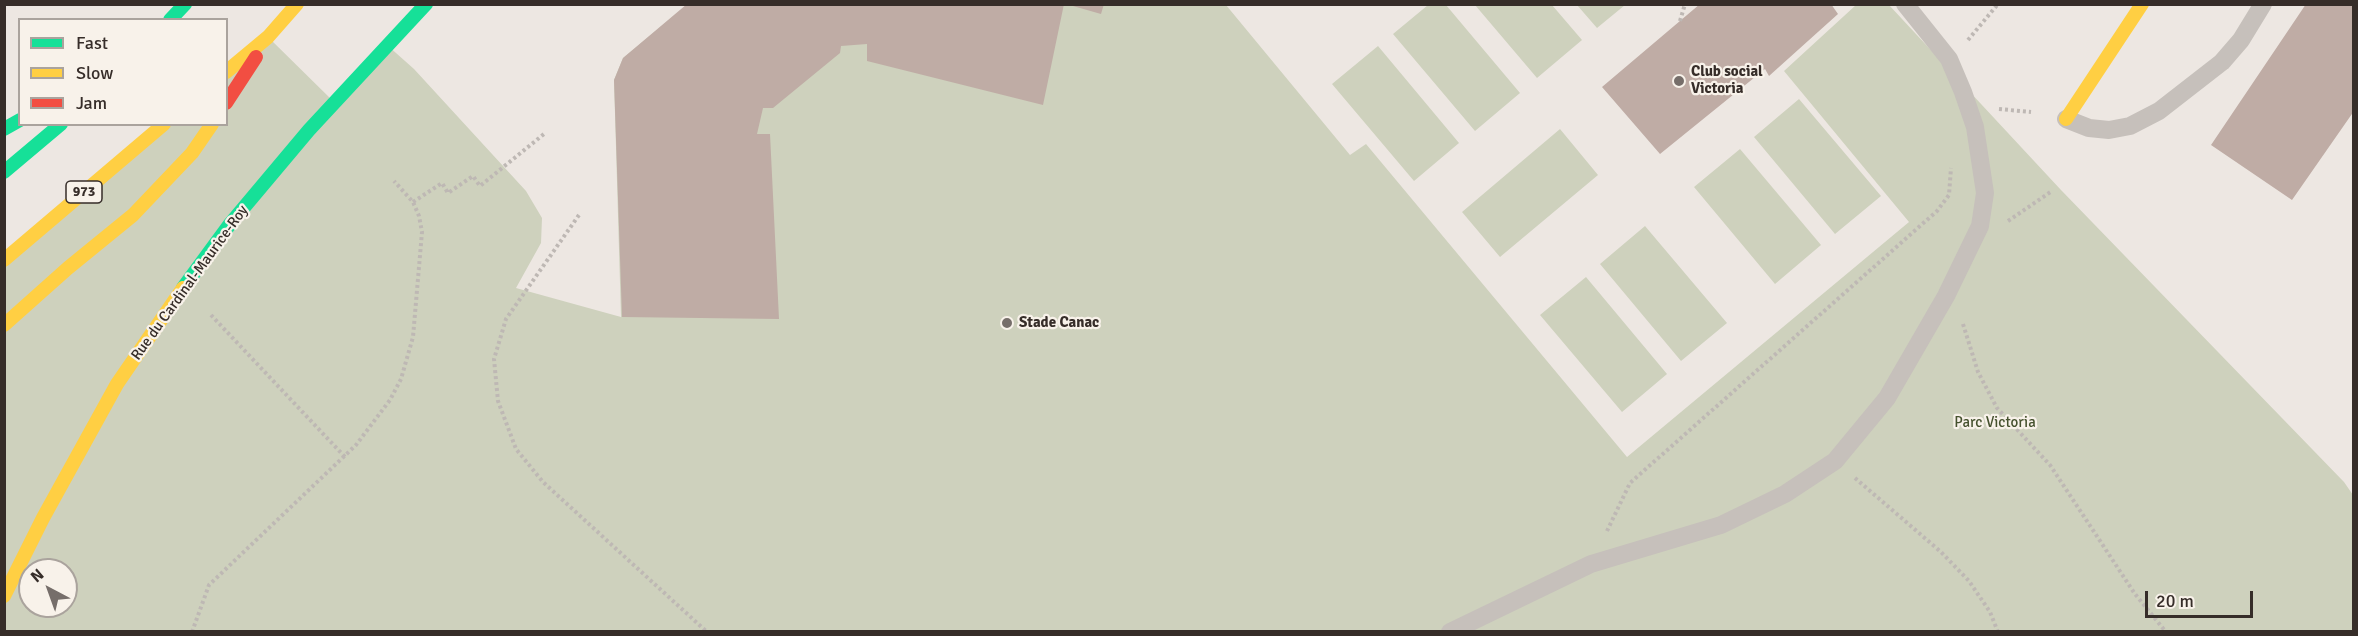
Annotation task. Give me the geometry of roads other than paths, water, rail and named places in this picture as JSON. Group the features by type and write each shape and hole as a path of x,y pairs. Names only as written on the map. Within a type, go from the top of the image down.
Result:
{"main road":[{"path":"172,18 185,4"},
{"path":"228,100 268,37 297,4"},
{"name":"Rue du Cardinal-Maurice-Roy","path":"4,596 43,518 117,384 183,288 230,224 309,130 426,4"},
{"path":"2066,119 2142,4"},
{"path":"228,70 268,37"},
{"path":"4,129 18,121"},
{"path":"4,172 59,126"},
{"name":"973","path":"4,260 162,126"},
{"path":"4,325 68,268 133,215 192,153 211,126"}],"lane":[{"path":"1450,632 1591,564 1721,525 1785,494 1835,461 1887,398 1951,286 1980,226 1985,193 1975,127 1949,59 1905,4"},
{"path":"2066,119 2089,128 2109,130 2130,126 2159,111 2222,62 2241,40 2263,4"}],"place":[{"name":"Club social Victoria","path":"1679,81"},
{"name":"Stade Canac","path":"1007,323"}],"park label":[{"name":"Parc Victoria","path":"1995,423"}]}
